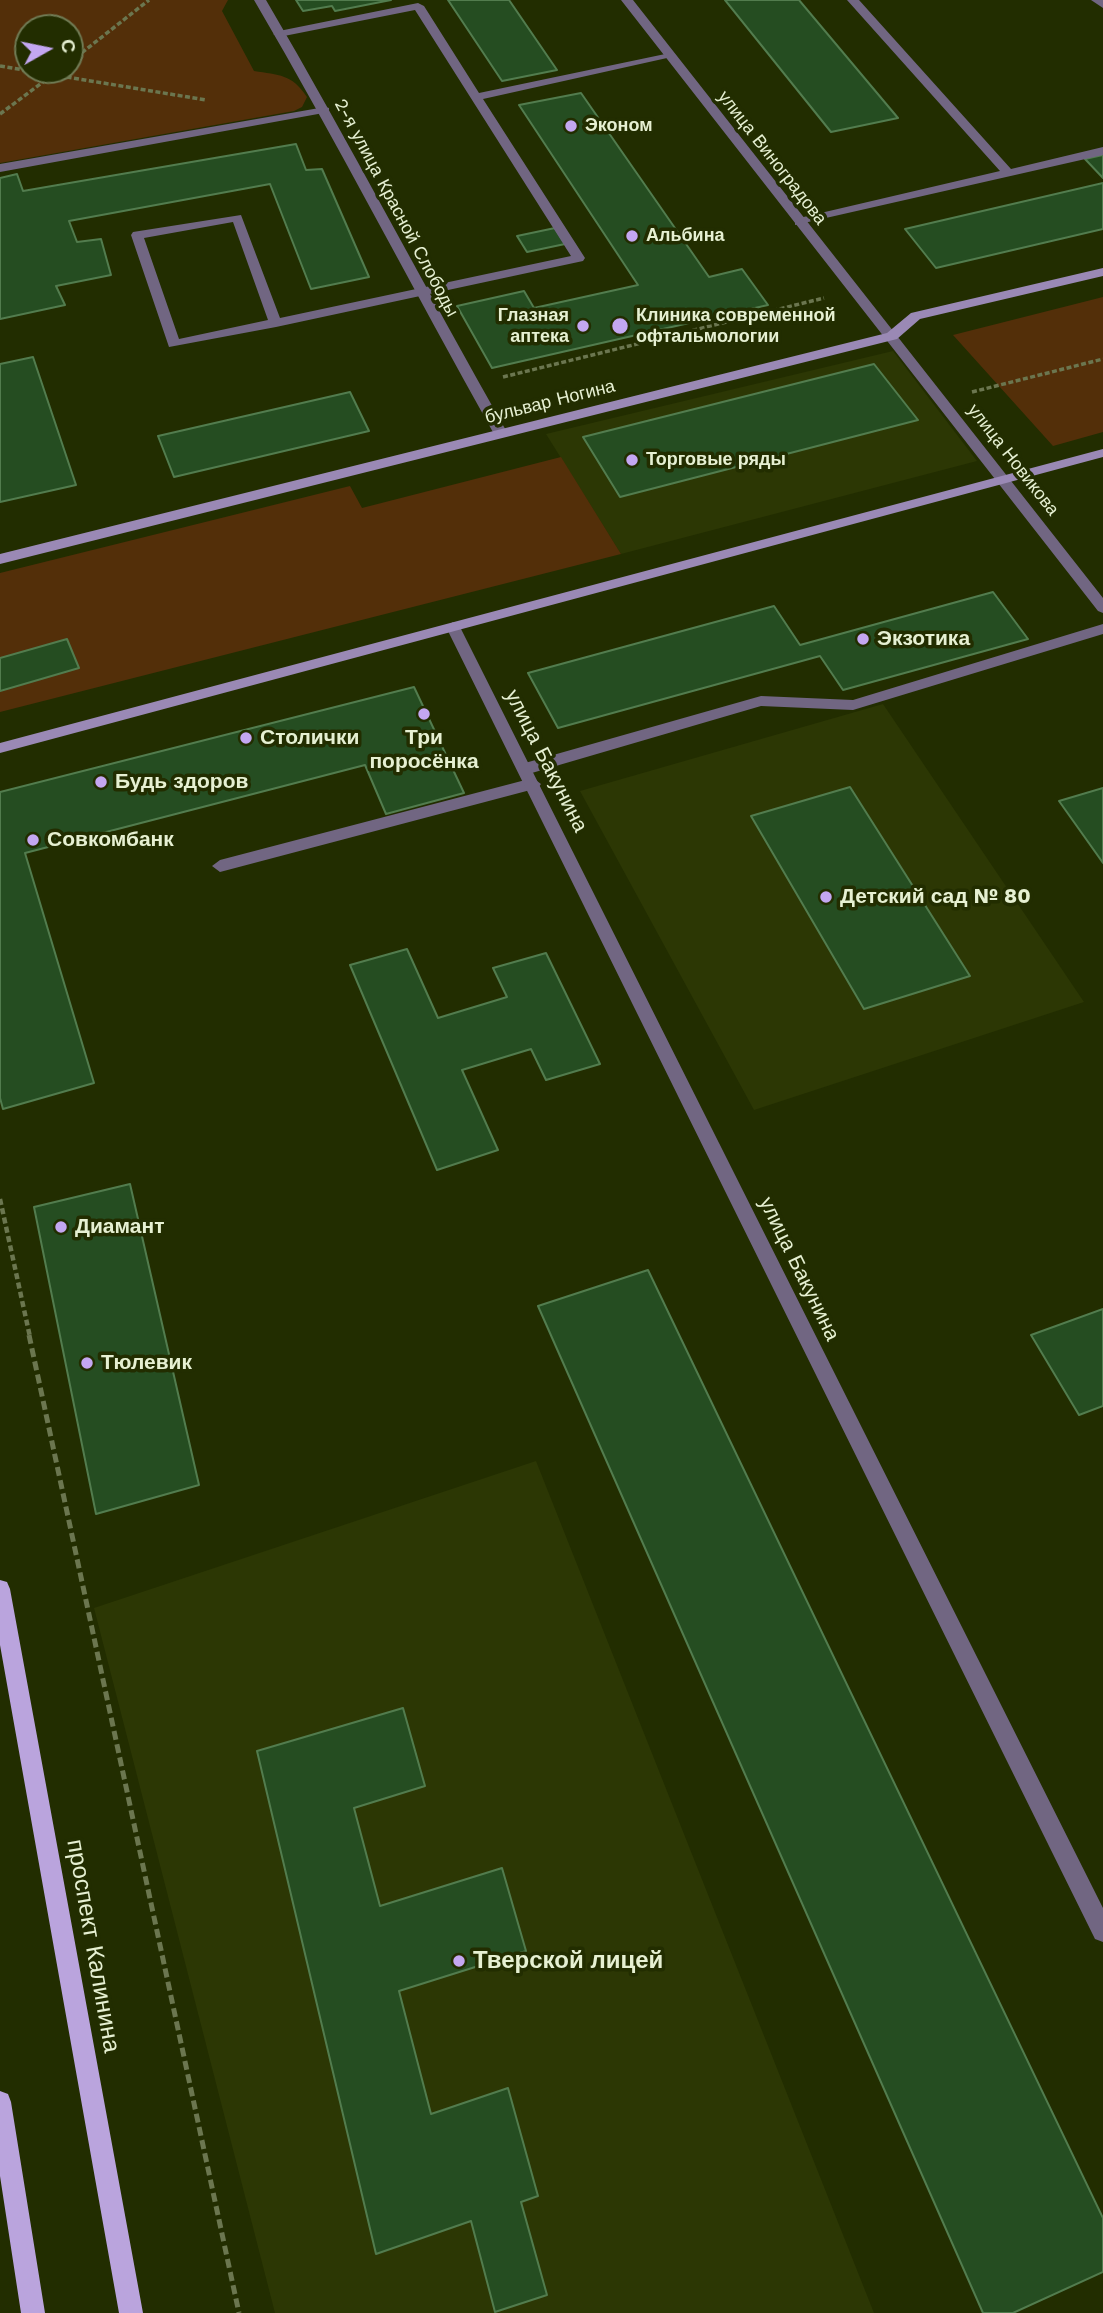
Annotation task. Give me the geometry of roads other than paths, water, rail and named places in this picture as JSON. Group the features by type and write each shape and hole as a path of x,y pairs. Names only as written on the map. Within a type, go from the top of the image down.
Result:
{"main road":[{"name":"проспект Калинина","path":"0,1589 131,2313"},
{"path":"0,2102 33,2313"}],"street":[{"name":"2-я улица Красной Слободы","path":"260,0 325,110 421,293 501,434"},
{"name":"улица Виноградова","path":"626,0 853,291 892,336"},
{"path":"853,0 1008,173"},
{"path":"1097,0 1103,5"},
{"path":"276,323 237,218 136,235 174,344 276,323 421,293 579,258 418,6 279,34"},
{"path":"476,97 670,56"},
{"path":"0,168 325,110"},
{"path":"799,222 1103,151"},
{"name":"бульвар Ногина","path":"0,559 892,336 916,316 1103,272"},
{"name":"улица Новикова","path":"892,336 1103,608"},
{"path":"0,748 1103,453"},
{"name":"улица Бакунина","path":"453,627 1103,1931"},
{"path":"220,866 529,777 761,701 853,705 1103,629"}],"place":[{"name":"Эконом","path":"571,126"},
{"name":"Альбина","path":"632,236"},
{"name":"Глазная аптека","path":"583,326"},
{"name":"Клиника современной офтальмологии","path":"620,326"},
{"name":"Торговые ряды","path":"632,460"},
{"name":"Экзотика","path":"863,639"},
{"name":"Три поросёнка","path":"424,714"},
{"name":"Столички","path":"246,738"},
{"name":"Будь здоров","path":"101,782"},
{"name":"Совкомбанк","path":"33,840"},
{"name":"Детский сад № 80","path":"826,897"},
{"name":"Диамант","path":"61,1227"},
{"name":"Тюлевик","path":"87,1363"},
{"name":"Тверской лицей","path":"459,1961"}]}
